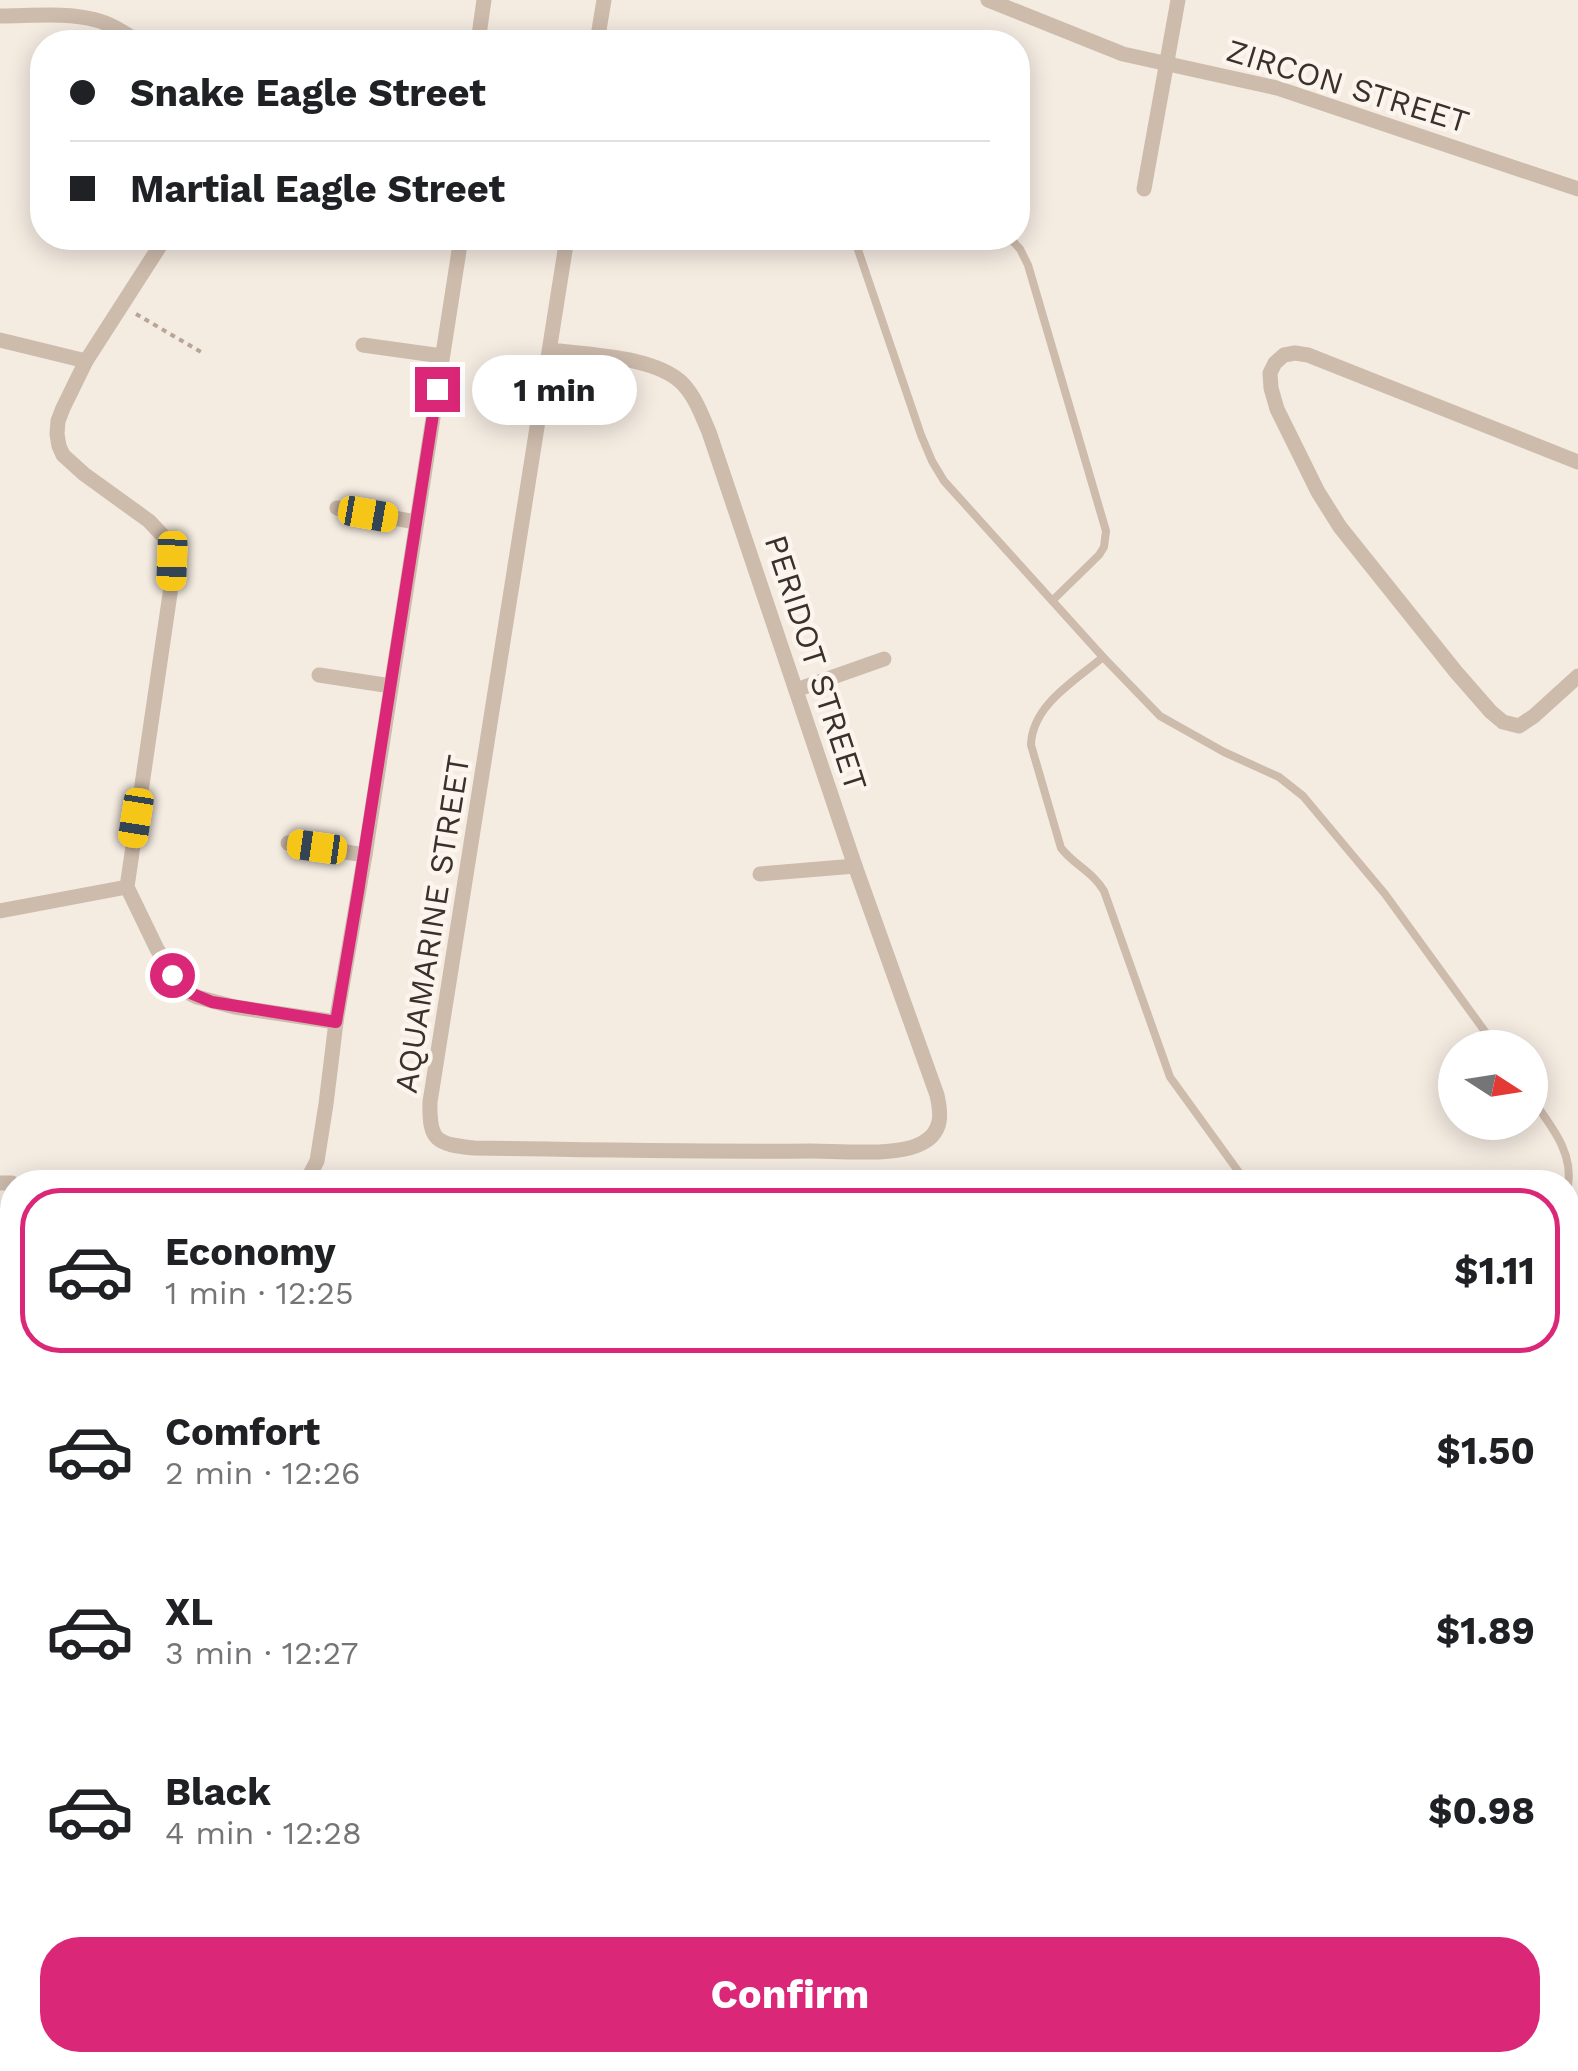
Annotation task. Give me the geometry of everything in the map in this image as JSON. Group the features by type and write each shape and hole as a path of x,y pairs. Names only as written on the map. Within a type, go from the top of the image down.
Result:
{"street":[{"path":"480,30 484,0"},
{"path":"599,30 604,0"},
{"name":"ZIRCON STREET","path":"988,0 1107,48 1278,88 1578,189"},
{"path":"1144,190 1178,0"},
{"path":"0,16 80,17 119,30"},
{"path":"158,250 86,361 58,421 58,446 63,454 149,521 171,548 172,587 127,888 157,950 183,990 235,1007 336,1022"},
{"path":"312,1170 326,1104 459,250"},
{"name":"AQUAMARINE STREET","path":"565,250 430,1102 433,1134 448,1145 474,1148 895,1150 912,1148 933,1136 940,1118 937,1095"},
{"path":"0,340 86,361"},
{"path":"363,344 442,356"},
{"name":"PERIDOT STREET","path":"550,350 641,363 668,373 691,393 710,432 854,866 937,1095"},
{"path":"1578,462 1295,352 1284,355 1270,373 1277,409 1331,515 1491,712 1503,722 1519,726 1578,676"},
{"path":"336,508 416,522"},
{"path":"796,690 884,659"},
{"path":"319,675 390,686"},
{"path":"288,843 364,854"},
{"path":"760,874 854,866"},
{"path":"0,912 127,888"}],"lane":[{"path":"858,250 932,462 959,499 1102,658 1160,716 1224,752 1280,777 1304,796 1385,894 1483,1030"},
{"path":"1020,250 1106,531 1099,555 1053,600"},
{"path":"1102,658 1042,710 1031,732 1031,745 1061,848 1098,880 1104,891 1170,1077 1237,1170"},
{"path":"1548,1125 1565,1152 1569,1170"}],"path":[{"path":"123,306 201,352"}],"route":[{"path":"172,975 183,990 212,1002 336,1022 437,389"}]}
